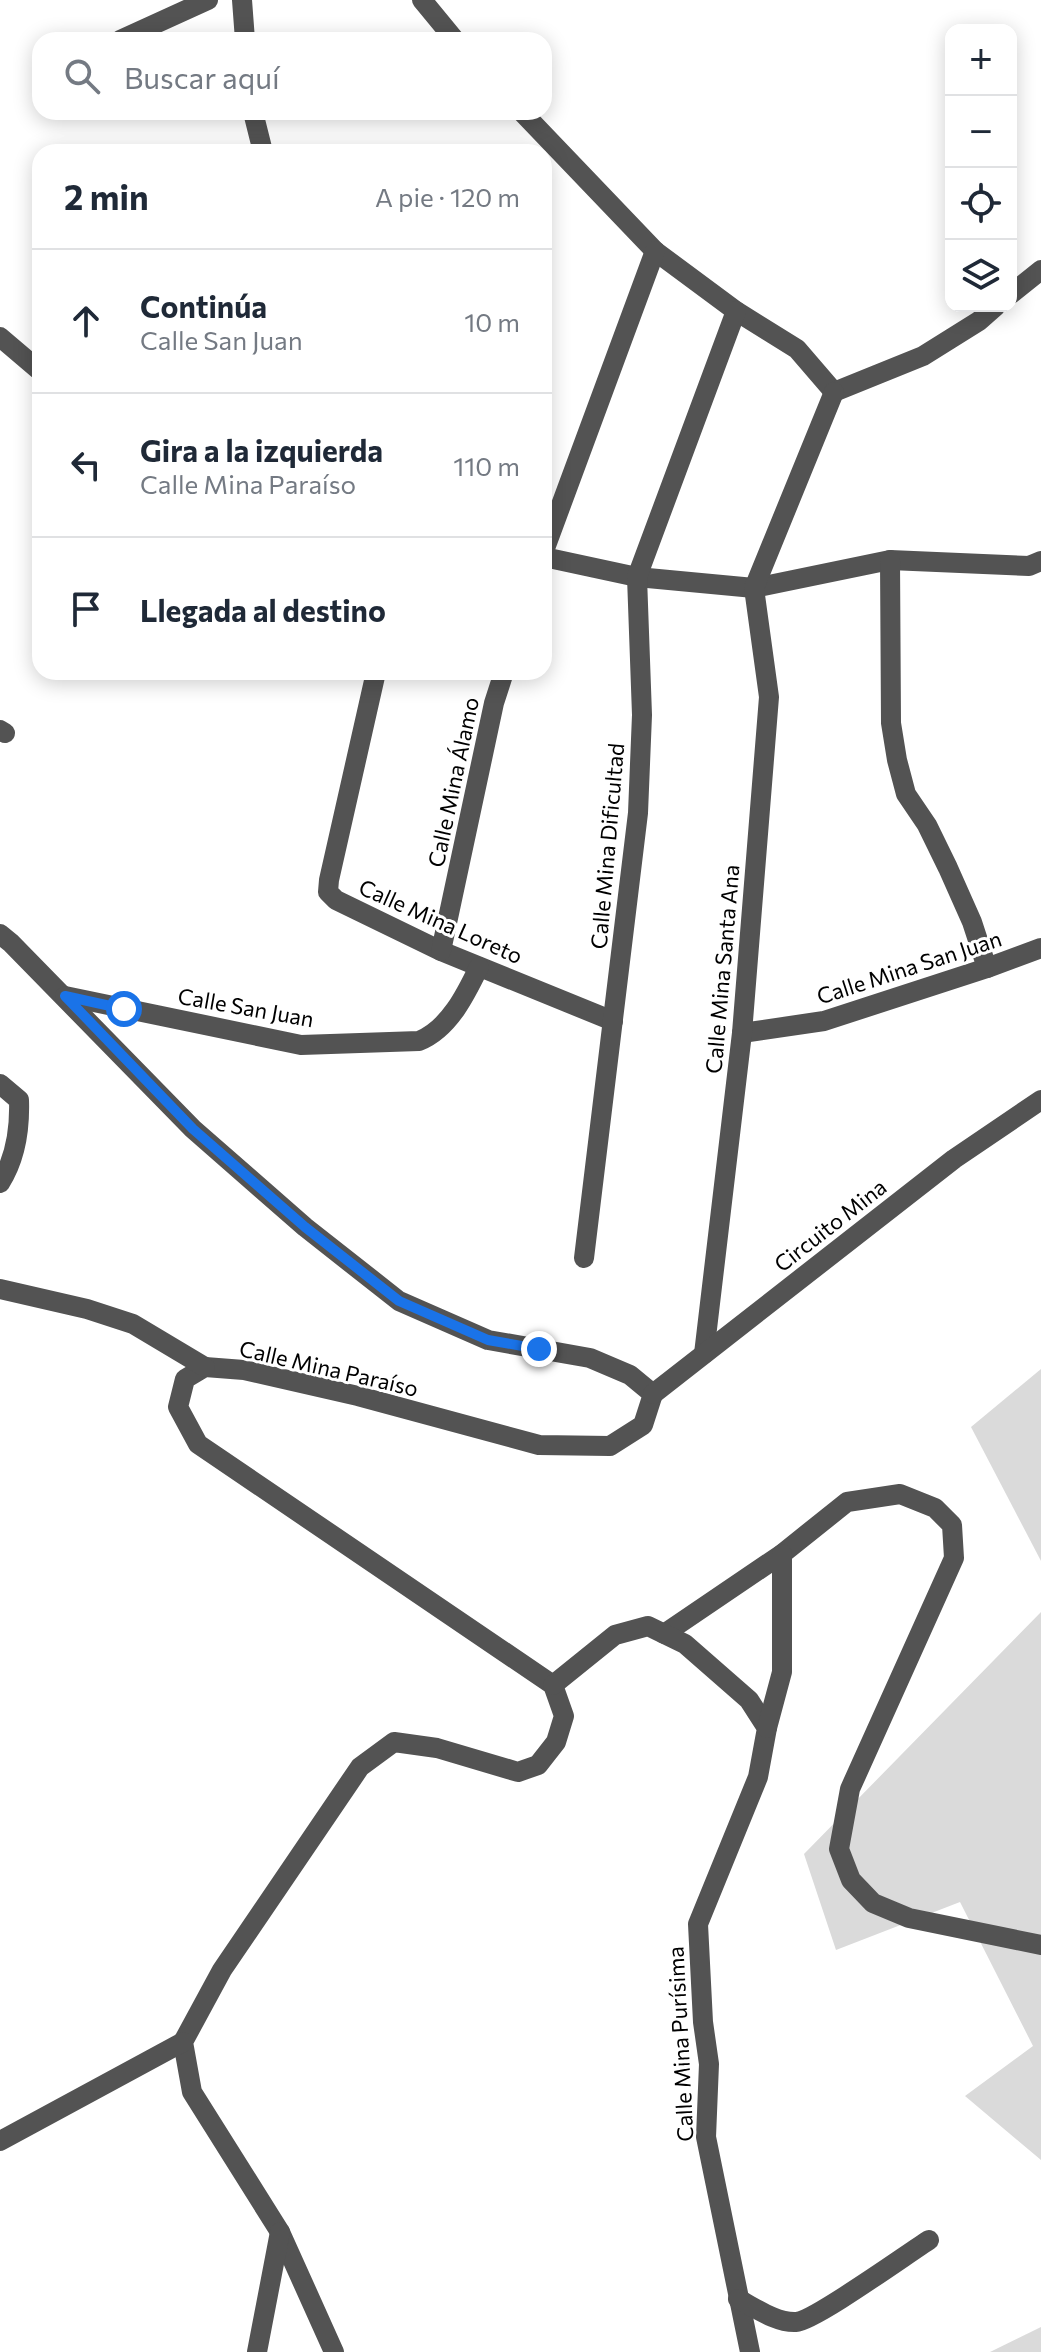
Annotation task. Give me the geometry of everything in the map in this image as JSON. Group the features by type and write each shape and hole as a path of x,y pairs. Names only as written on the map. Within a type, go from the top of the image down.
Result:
{"street":[{"path":"138,32 208,0"},
{"path":"242,0 244,32"},
{"path":"422,0 448,32"},
{"path":"255,120 261,144"},
{"path":"530,120 655,251 736,311 797,349 834,392"},
{"path":"552,532 655,251"},
{"path":"1017,289 1041,270"},
{"name":"Calle Mina Dificultad","path":"584,1258 638,813 642,715 637,577 736,311"},
{"path":"754,588 834,392 923,356 989,312"},
{"path":"0,337 32,364"},
{"path":"552,556 637,577 754,588 890,560 1029,566 1041,561"},
{"path":"890,560 891,723 897,760 906,794 927,825 948,868 972,922 987,968"},
{"name":"Calle Mina Santa Ana","path":"704,1354 742,1033 769,697 754,588"},
{"name":"Calle Mina Loreto","path":"374,680 328,892 336,900 441,951 613,1021"},
{"name":"Calle Mina Álamo","path":"441,951 501,680"},
{"path":"0,934 65,996 193,1129 305,1227 399,1301 488,1340 590,1358 630,1375 653,1394"},
{"name":"Calle Mina San Juan","path":"742,1033 824,1021 1041,948"},
{"name":"Calle San Juan","path":"65,996 301,1045 419,1041 431,1036 462,1000 479,967"},
{"path":"0,1084 19,1100 20,1124 10,1168 0,1183"},
{"name":"Circuito Mina","path":"653,1394 954,1159 1041,1100"},
{"path":"0,1289 87,1309 133,1324 205,1367"},
{"name":"Calle Mina Paraíso","path":"553,1685 198,1444 178,1407 185,1379 205,1367 244,1370 539,1445 610,1446 643,1425 653,1394"},
{"path":"664,1634 782,1554 847,1502 900,1494 935,1508 952,1525 954,1558 850,1789 839,1849 851,1880 873,1903 909,1918 1041,1945"},
{"name":"Calle Mina Purísima","path":"750,2352 706,2137 709,2064 703,2022 698,1924 758,1777 782,1672 782,1554"},
{"path":"0,2141 183,2042 222,1970 360,1767 394,1742 437,1748 518,1772 538,1765 556,1742 564,1716 553,1685 615,1635 648,1626 685,1644 749,1700 767,1728"},
{"path":"183,2042 192,2092 280,2232 334,2352"},
{"path":"257,2352 280,2232"},
{"path":"738,2299 776,2318 797,2322 820,2311 929,2240"}],"shaded area":[{"path":"1041,1369 1041,1561 971,1427"},
{"path":"1041,1612 1041,2160 965,2096 1033,2046 960,1902 836,1950 804,1854"},
{"path":"1041,2327 1041,2352 990,2352"}],"route":[{"path":"124,1009 65,996 193,1129 305,1227 399,1301 488,1340 539,1349"}]}
